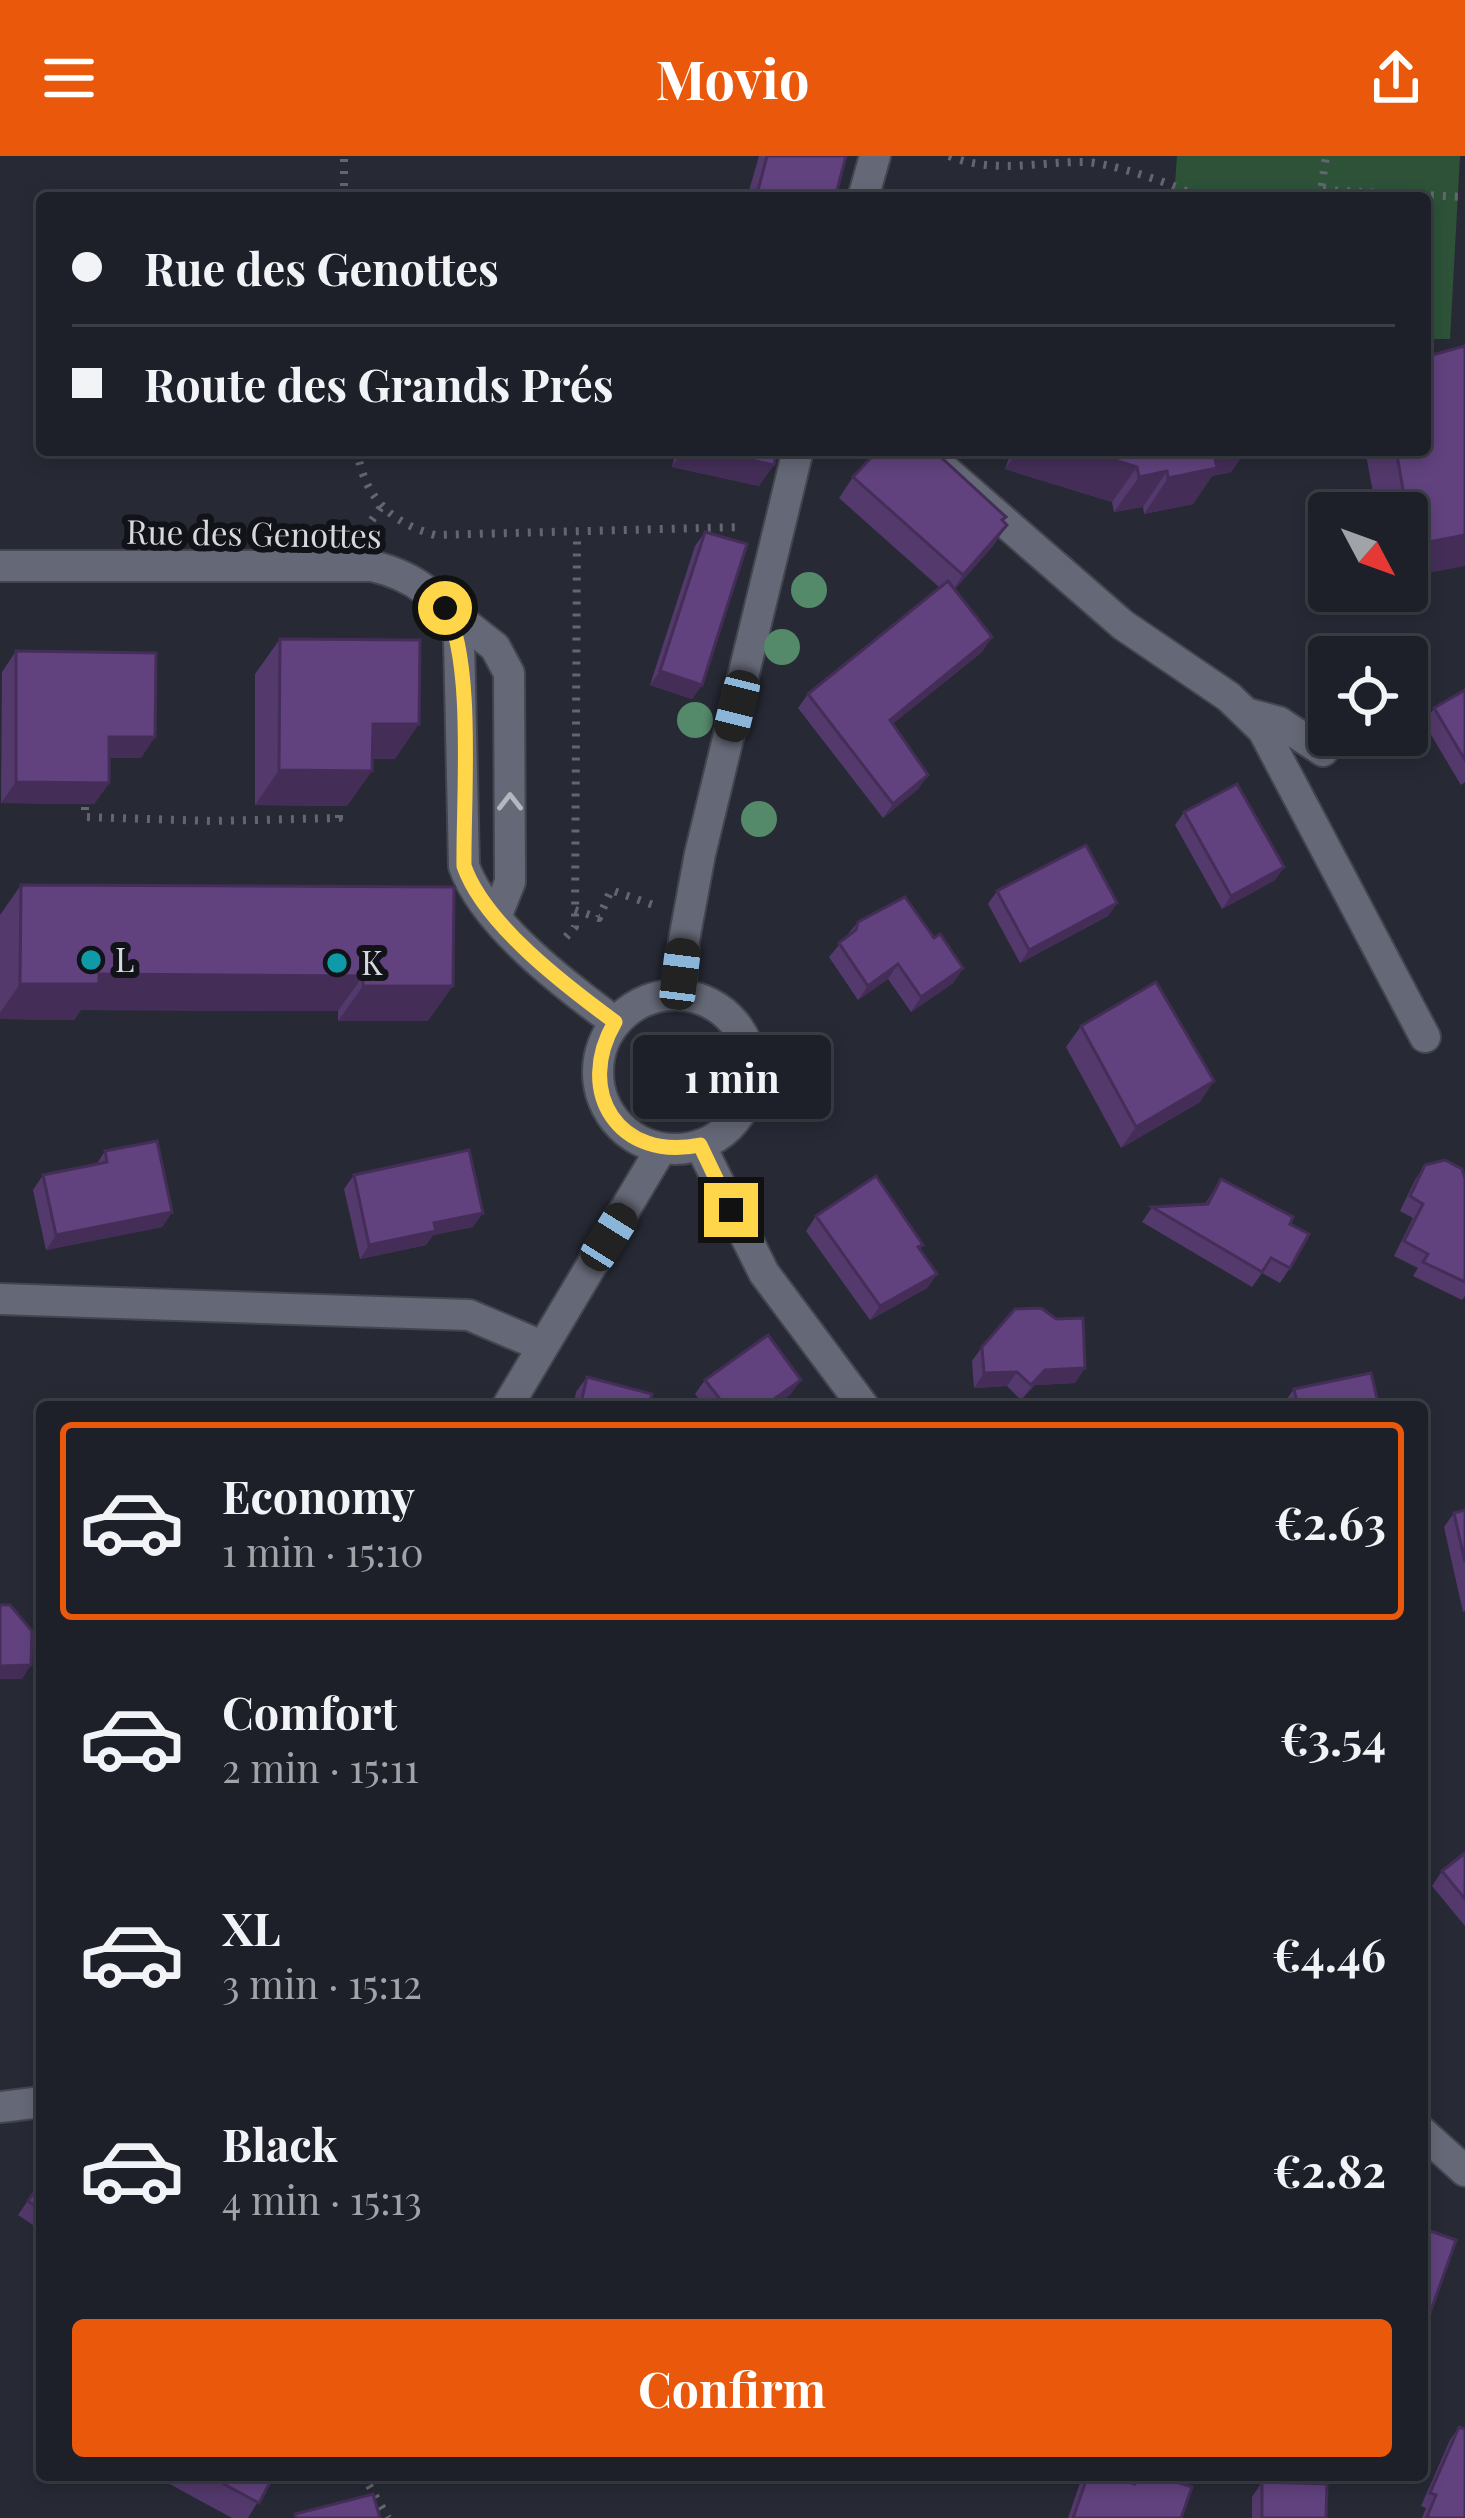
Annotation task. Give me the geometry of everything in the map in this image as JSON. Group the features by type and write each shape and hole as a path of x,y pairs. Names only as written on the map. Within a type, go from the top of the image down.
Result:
{"street":[{"path":"865,192 875,156"},
{"path":"680,994 688,917 797,456"},
{"path":"929,456 1123,625 1248,714 1263,730 1425,1037"},
{"name":"Rue des Genottes","path":"0,566 372,566 407,577 495,647 508,673 510,882 496,917"},
{"path":"445,608 462,658 464,866 475,892 496,917 615,1022"},
{"path":"1248,714 1279,722 1308,741"},
{"path":"680,994 706,1000 740,1028 753,1070 743,1109 732,1125 700,1145 662,1149 619,1126 598,1085 598,1063 615,1022 646,1000 680,994"},
{"path":"700,1145 764,1273 860,1401"},
{"path":"510,1401 662,1149"},
{"path":"0,1299 469,1315 542,1346"},
{"path":"0,2107 36,2103"},
{"path":"1428,2137 1465,2171"}],"path":[{"path":"344,156 344,192"},
{"path":"949,156 1001,167 1093,162 1183,192"},
{"path":"1322,192 1327,156"},
{"path":"1431,196 1465,197"},
{"path":"359,456 368,488 381,507 415,530 435,536 782,525"},
{"path":"542,961 575,927 577,534"},
{"path":"85,777 85,817 212,821 339,818 340,778"},
{"path":"575,910 598,917 610,890 688,917"},
{"path":"366,2481 388,2518"}],"green space":[{"path":"1177,156 1460,156 1450,339 1431,339 1431,192 1174,192"}],"building":[{"path":"767,156 846,156 837,192 758,192"},
{"path":"1465,346 1465,535 1428,542 1428,492 1404,492 1397,456 1431,456 1431,355"},
{"path":"733,456 776,456 774,465"},
{"path":"872,456 940,456 1006,517 1002,520 1007,525 963,575 853,477"},
{"path":"1101,456 1214,456 1217,468 1168,478 1167,471 1139,477 1137,467"},
{"path":"705,532 747,544 702,685 660,671"},
{"path":"948,581 992,637 890,720 928,775 893,804 808,694"},
{"path":"280,639 420,640 419,724 373,724 372,771 279,770"},
{"path":"16,651 156,653 155,737 109,737 109,783 16,782"},
{"path":"1465,690 1465,760 1434,708"},
{"path":"1237,784 1284,867 1231,896 1184,812"},
{"path":"1086,845 1117,903 1029,950 997,891"},
{"path":"21,885 454,887 453,986 363,986 363,976 99,974 99,984 20,984"},
{"path":"905,897 934,938 940,934 963,968 921,997 898,964 868,986 839,943 856,930 858,922"},
{"path":"1156,982 1214,1081 1136,1127 1081,1026"},
{"path":"157,1141 172,1212 56,1235 43,1175 107,1162 105,1151"},
{"path":"469,1150 483,1213 434,1223 436,1231 369,1245 354,1175"},
{"path":"1445,1160 1462,1169 1465,1179 1465,1282 1423,1262 1428,1254 1404,1241 1423,1204 1410,1196 1425,1165"},
{"path":"876,1176 937,1274 880,1306 816,1216"},
{"path":"1221,1179 1293,1217 1290,1224 1309,1234 1290,1268 1271,1258 1262,1272 1152,1207 1208,1204"},
{"path":"1041,1308 1056,1319 1083,1318 1085,1368 1045,1370 1031,1385 1017,1372 984,1373 982,1347 1015,1309"},
{"path":"768,1335 801,1380 771,1401 721,1401 705,1380"},
{"path":"1371,1373 1378,1401 1297,1401 1294,1389"},
{"path":"587,1377 652,1394 650,1401 581,1401"},
{"path":"1465,1510 1465,1562 1454,1513"},
{"path":"0,1605 10,1605 32,1631 31,1665 0,1666"},
{"path":"1465,1853 1465,1899 1442,1871"},
{"path":"1428,2230 1456,2240 1428,2319"},
{"path":"1459,2427 1465,2429 1465,2518 1427,2517 1436,2495 1430,2493"},
{"path":"218,2481 271,2481 259,2503"},
{"path":"1086,2481 1174,2481 1192,2487 1181,2518 1073,2518"},
{"path":"1262,2482 1327,2484 1326,2518 1262,2518"},
{"path":"373,2494 380,2518 296,2518 295,2514"}],"place":[{"name":"L","path":"91,960"},
{"name":"K","path":"337,963"}],"route":[{"path":"445,608 462,658 464,866 470,883 524,944 615,1022 598,1063 598,1085 619,1126 662,1149 700,1145 731,1210"}]}
